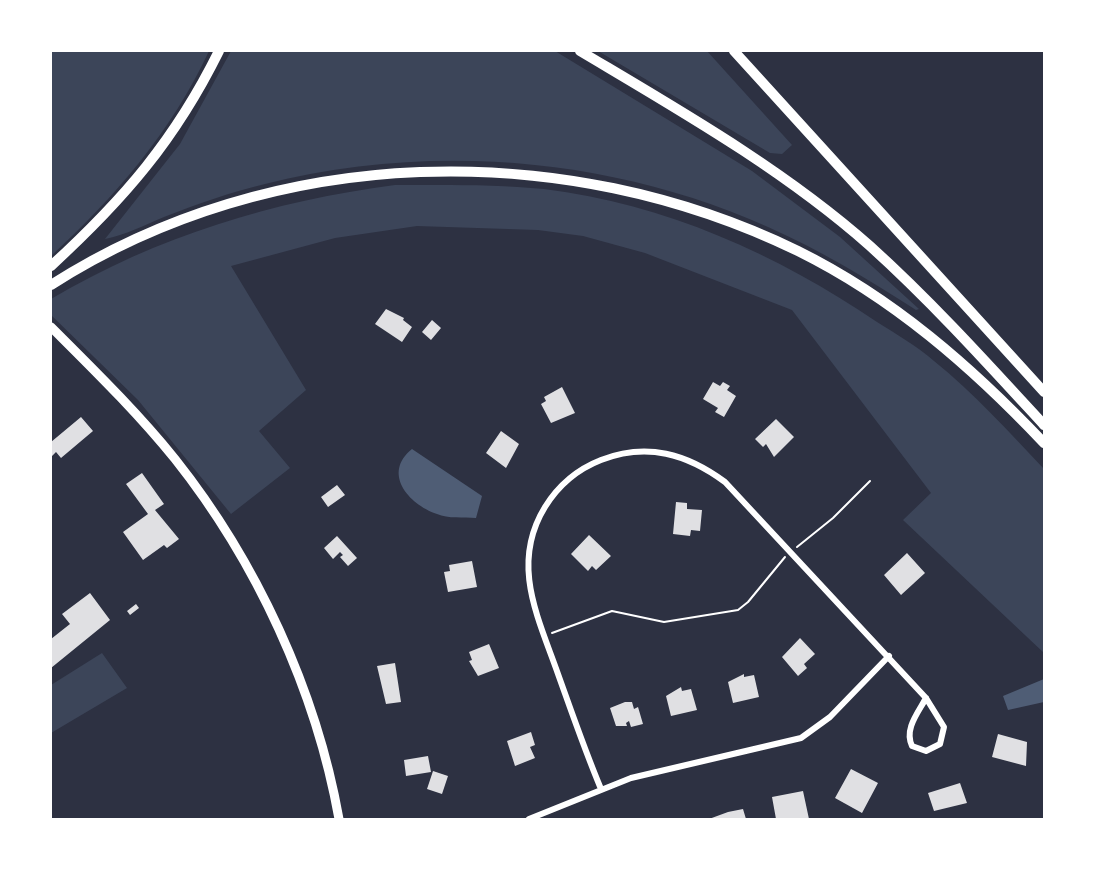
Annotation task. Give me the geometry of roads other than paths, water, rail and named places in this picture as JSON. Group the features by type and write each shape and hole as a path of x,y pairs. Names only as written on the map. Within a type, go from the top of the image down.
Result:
{"highway":[{"path":"51,266 125,195 158,154 193,102 219,51"},
{"path":"580,51 750,156 869,245 931,303 1044,425"},
{"path":"734,51 1044,392"},
{"path":"51,285 117,248 160,229 254,197 320,182 410,171 481,170 596,184 644,194 733,223 800,252 858,285 953,354 1044,443"}],"main road":[{"path":"51,327 150,429 197,488 239,553 295,670 324,756 339,819"}],"street":[{"path":"601,789 531,601 526,573 533,531 548,502 561,486 584,468 610,456 627,452 657,451 691,460 725,482 926,698 944,727 940,744 926,751 912,746 909,740 910,726 926,698"},
{"path":"529,819 631,778 801,738 830,717 889,656"}]}
